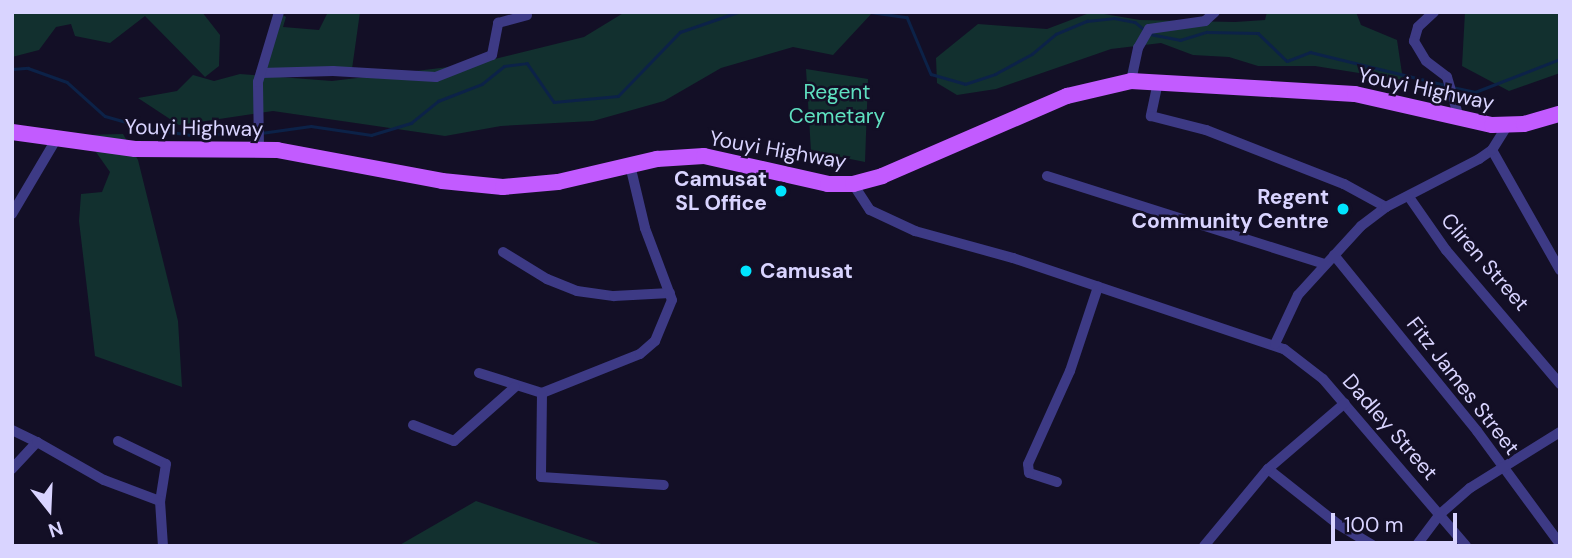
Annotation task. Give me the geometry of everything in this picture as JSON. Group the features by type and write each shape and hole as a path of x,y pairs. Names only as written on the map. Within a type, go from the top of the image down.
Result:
{"main road":[{"name":"Youyi Highway","path":"12,132 135,149 258,143 442,181 503,187 558,183 630,165 704,156 828,184 853,184 882,176 1067,96 1131,81 1355,94 1507,126 1560,114"}],"street":[{"path":"258,143 261,73 278,12"},
{"path":"1131,81 1138,48 1149,29 1205,21 1214,12"},
{"path":"1434,12 1418,27 1414,41 1426,61 1447,78 1459,118"},
{"path":"261,73 332,71 436,77 492,55 498,23 527,15"},
{"path":"1158,82 1151,116 1206,131 1344,184 1386,207"},
{"path":"1275,344 1298,295 1334,255 1386,207 1492,150 1507,126"},
{"path":"12,214 57,138"},
{"path":"1492,150 1560,270"},
{"path":"479,373 515,387 542,393 649,348 670,307 670,293 645,228 630,165"},
{"path":"1047,176 1325,264"},
{"name":"Dadley Street","path":"853,184 870,210 891,221 1098,287 1163,312 1275,344 1313,370 1345,403 1466,546"},
{"name":"Cliren Street","path":"1409,197 1446,250 1560,384"},
{"path":"503,252 547,279 577,291 614,296 670,293"},
{"name":"Fitz James Street","path":"1334,255 1503,467 1560,544"},
{"path":"1057,482 1029,474 1028,464 1070,371 1098,287"},
{"path":"413,425 454,441 515,387"},
{"path":"542,393 541,477 664,485"},
{"path":"1204,546 1268,469 1345,403"},
{"path":"12,430 104,480 160,501"},
{"path":"1416,546 1439,515 1503,467 1560,432"},
{"path":"118,441 166,464 160,501 163,546"},
{"path":"12,469 37,442"},
{"path":"1268,469 1339,525 1374,546"}],"green space":[{"path":"12,12 202,12 220,35 219,66 205,77 145,16 110,43 75,36 71,24 56,27 39,50 12,57"},
{"path":"328,12 360,12 352,69 266,70 281,14 286,17 283,27 319,30"},
{"path":"625,12 873,12 833,55 793,47 721,68 664,101 593,121 501,126 445,136 273,111 179,125 138,98 177,91 193,75 214,81 240,74 332,81 474,64 584,37"},
{"path":"1092,12 1140,20 1235,22 1265,20 1267,12 1356,12 1361,25 1397,40 1403,80 1315,66 1258,66 1229,57 1193,55 1161,43 1111,49 996,89 957,95 937,83 936,58 978,24 1047,29"},
{"path":"1465,12 1560,12 1560,73 1509,91 1462,66"},
{"name":"Regent Cemetary","path":"806,69 868,79 865,162 811,151"},
{"path":"123,134 138,160 178,321 182,387 95,356 79,221 81,194 102,192 110,172 84,135"},
{"path":"476,501 607,546 398,546"}],"waterway":[{"path":"261,133 311,126 371,135 411,123 438,101 482,84 504,66 527,63 554,102 618,96 680,32 738,12"},
{"path":"870,12 907,17 931,74 965,84 995,74 1032,54 1056,34 1087,21 1114,18 1135,22 1145,30"},
{"path":"1150,34 1180,40 1207,32 1258,33 1287,61 1310,52 1445,85"},
{"path":"1452,87 1475,92 1560,59"},
{"path":"12,69 28,68 67,82 105,116 151,129 191,135 254,133"}],"place":[{"name":"Camusat SL Office","path":"781,191"},
{"name":"Regent Community Centre","path":"1343,209"},
{"name":"Camusat","path":"746,271"}]}
